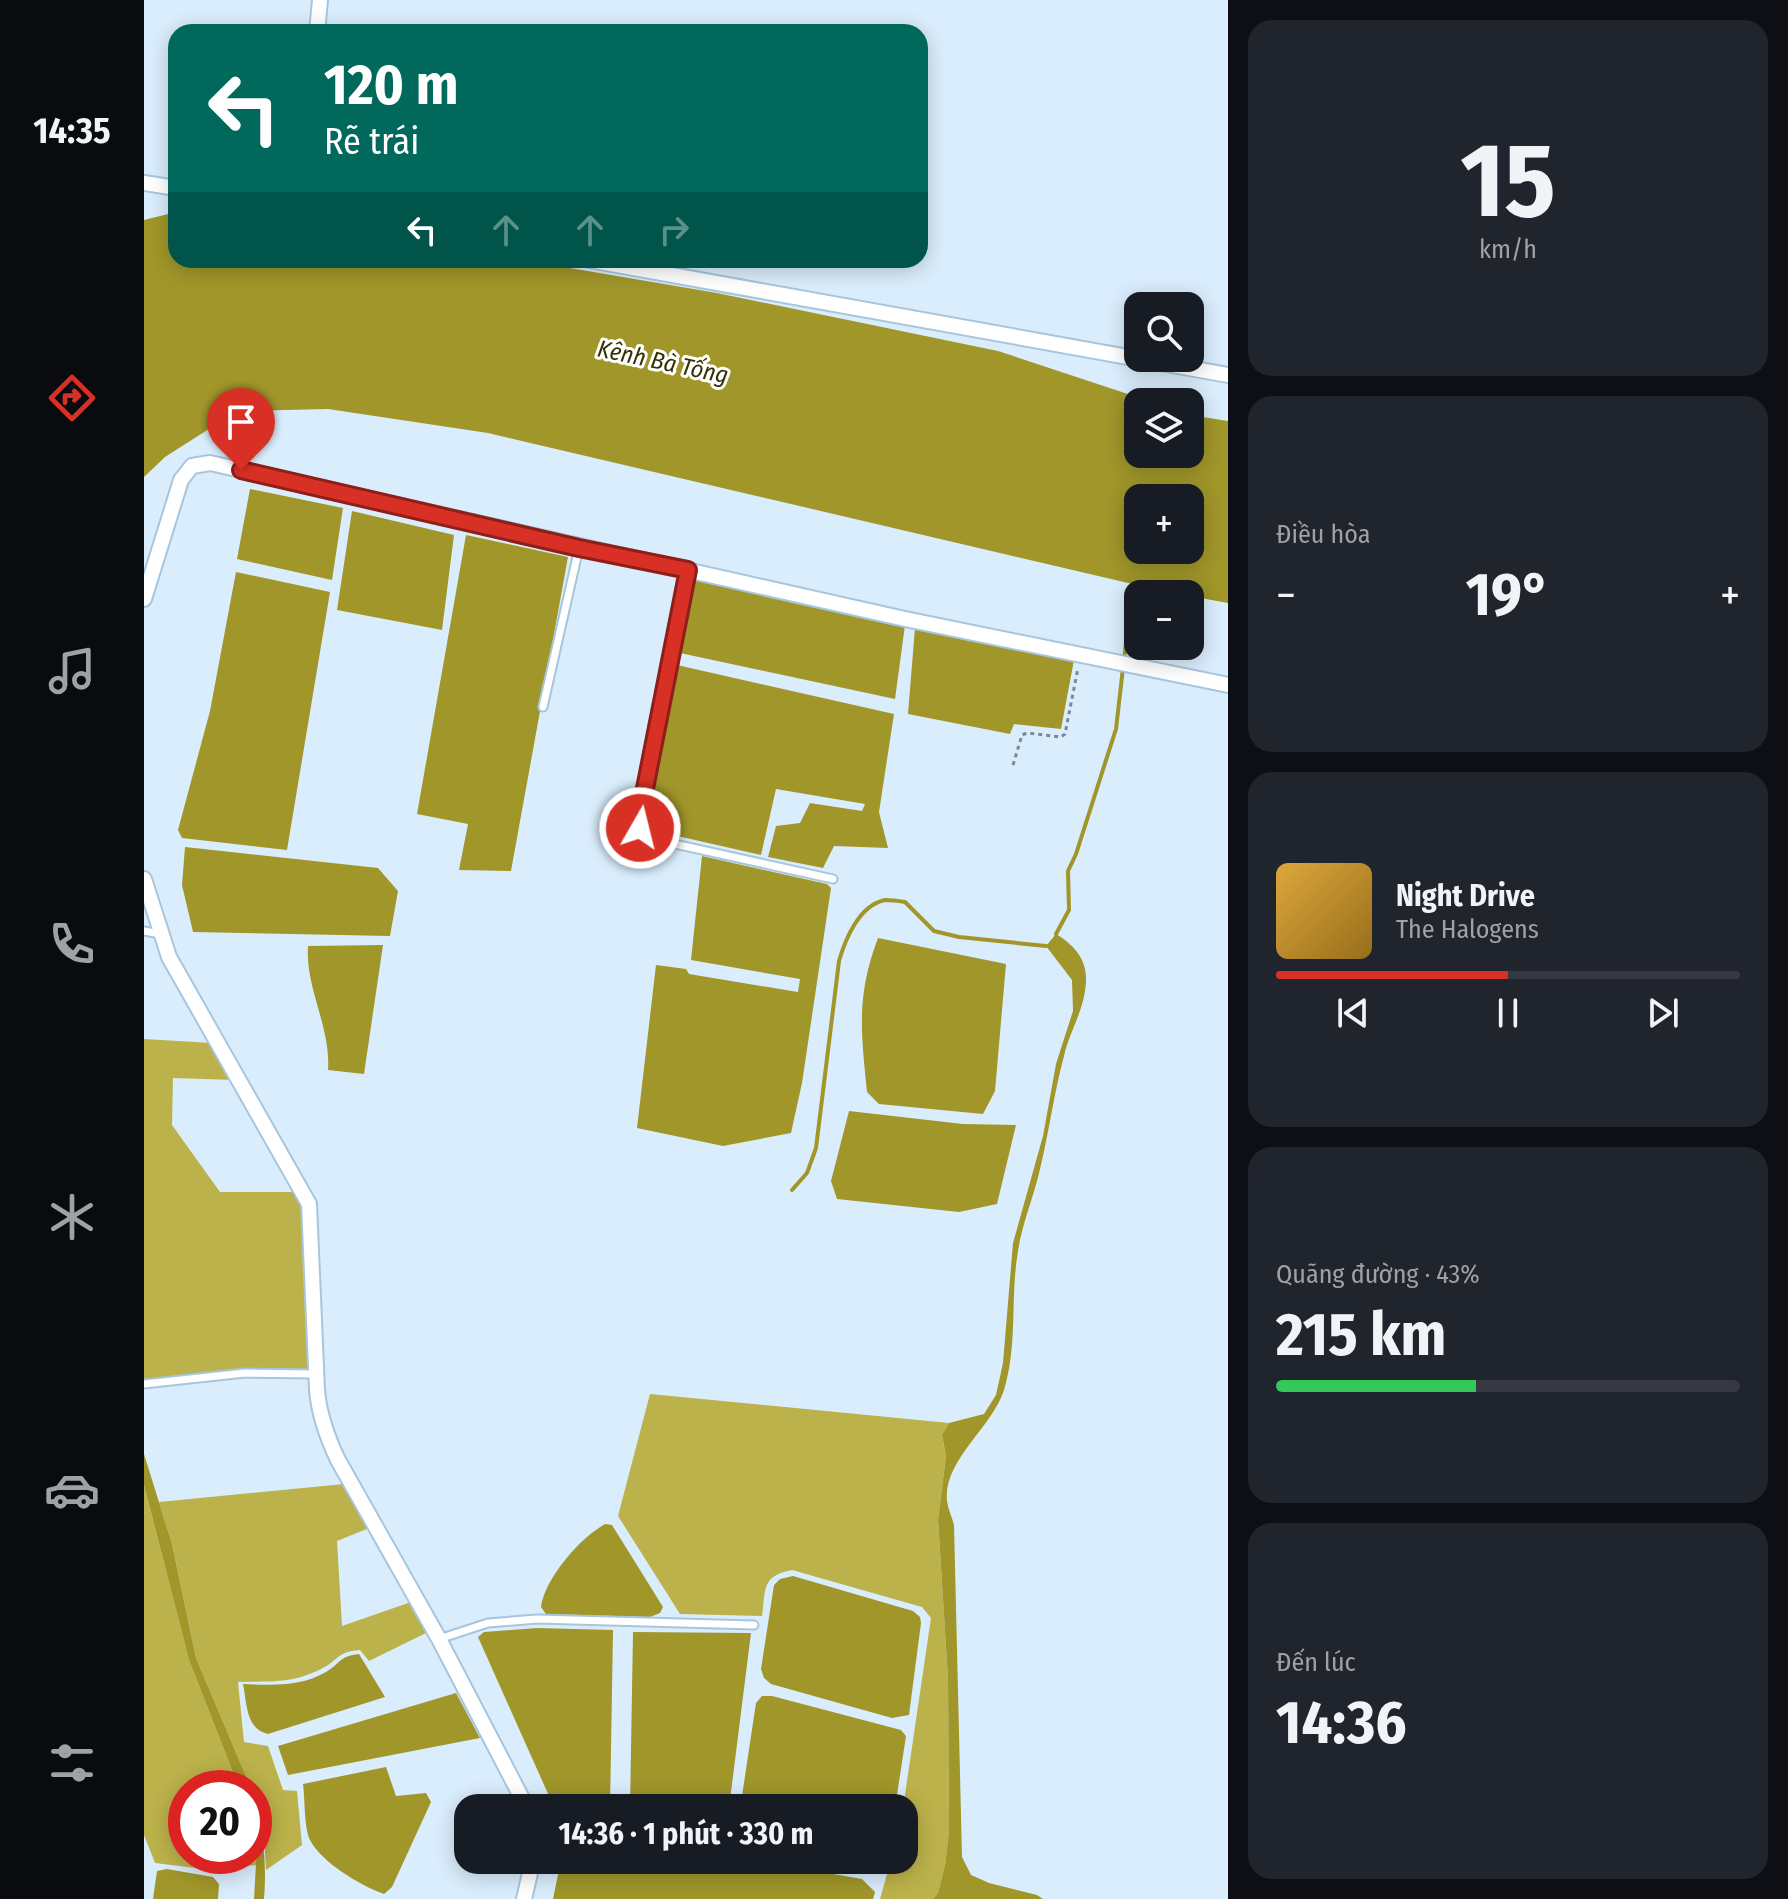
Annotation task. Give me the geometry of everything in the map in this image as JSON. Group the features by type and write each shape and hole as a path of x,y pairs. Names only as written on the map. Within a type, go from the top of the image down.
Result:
{"street":[{"path":"318,24 320,0"},
{"path":"144,183 168,187"},
{"path":"633,268 1228,375"},
{"path":"144,599 181,480 185,471 202,463 905,619 1228,685"},
{"path":"144,879 169,957 309,1204 319,1411 338,1460 439,1639 520,1794"},
{"path":"524,1899 530,1874"}],"lane":[{"path":"543,707 579,548"},
{"path":"688,570 639,819 640,828 644,835 652,839 833,879"},
{"path":"144,931 160,934"},
{"path":"144,1384 245,1373 316,1374"},
{"path":"439,1639 488,1623 537,1619 754,1625"}],"path":[{"path":"1013,765 1022,735 1061,737 1065,734 1081,654"}],"shaded area":[{"path":"144,1039 212,1043 234,1080 173,1078 172,1125 220,1192 297,1192 303,1205 311,1369 243,1368 144,1380"},
{"path":"650,1394 949,1423 942,1435 946,1456 938,1520 948,1678 949,1831 945,1865 938,1893 933,1899 880,1899 887,1874 918,1874 918,1794 905,1794 931,1618 922,1607 792,1570 770,1580 765,1591 762,1616 680,1614 618,1516"},
{"path":"344,1484 369,1528 337,1541 342,1626 411,1602 428,1632 369,1661 360,1650 352,1651 300,1677 238,1682 244,1742 268,1746 283,1790 297,1791 302,1845 272,1866 272,1770 243,1770 196,1658 172,1544 159,1502"},
{"path":"144,1485 189,1660 232,1770 168,1770 168,1865 155,1863 144,1835"}],"water":[{"name":"Kênh Bà Tống","path":"168,214 168,268 570,268 717,293 998,351 1124,393 1124,468 1204,468 1204,417 1228,421 1228,603 1204,599 1204,580 1124,582 488,433 328,409 237,411 165,457 144,477 144,220"},
{"path":"250,489 343,508 332,580 237,559"},
{"path":"352,511 454,535 442,630 337,610"},
{"path":"466,535 568,557 511,871 459,870 468,824 417,814"},
{"path":"236,572 330,592 287,850 182,838 178,830 210,711"},
{"path":"695,577 905,625 895,699 680,653"},
{"path":"915,628 1074,660 1061,729 1014,724 1010,734 908,714"},
{"path":"677,665 894,714 879,812 888,848 834,846 823,868 768,857 776,826 800,823 810,803 862,811 865,804 776,789 761,855 651,830 645,819"},
{"path":"185,847 378,868 398,891 390,936 193,932 182,885"},
{"path":"702,856 827,884 831,888 802,1083 791,1133 723,1146 637,1128 656,965 686,969 689,974 798,992 800,979 691,960"},
{"path":"1056,934 1082,959 1086,973 1085,991 1064,1056 1040,1169 1020,1241 1011,1355 1004,1390 989,1418 960,1458 948,1486 947,1501 954,1525 962,1857 971,1875 1043,1899 933,1899 938,1893 945,1865 949,1831 948,1678 938,1520 946,1456 942,1435 949,1423 984,1414 996,1395 1003,1363 1013,1243 1043,1136 1056,1064 1073,1011 1072,980 1046,946"},
{"path":"878,938 1006,964 995,1091 983,1114 879,1104 867,1092 862,1032 863,996"},
{"path":"383,945 364,1074 328,1070 326,1038 310,977 308,946"},
{"path":"849,1111 963,1124 1016,1125 997,1204 959,1212 837,1199 831,1181"},
{"path":"144,1454 172,1544 196,1658 243,1770 232,1770 189,1660 144,1485"},
{"path":"605,1524 612,1525 663,1607 660,1613 650,1617 546,1614 541,1607 556,1572 575,1549"},
{"path":"793,1576 913,1611 920,1617 909,1715 892,1718 771,1684 764,1678 761,1669 774,1585 780,1579"},
{"path":"537,1628 613,1630 610,1794 548,1794 478,1637 484,1632"},
{"path":"633,1632 751,1633 731,1794 630,1794"},
{"path":"359,1654 385,1697 268,1734 251,1721 243,1684 286,1684 306,1680 326,1672 344,1658"},
{"path":"456,1693 480,1738 288,1775 278,1746"},
{"path":"762,1696 772,1696 901,1730 906,1736 897,1794 742,1794 756,1703"},
{"path":"386,1767 396,1796 426,1793 431,1802 392,1887 384,1894 342,1872 315,1848 307,1828 303,1784"},
{"path":"167,1869 168,1874 213,1877 219,1884 218,1899 153,1899 157,1871"},
{"path":"255,1874 265,1874 264,1899 254,1899"},
{"path":"558,1874 834,1874 862,1879 875,1892 873,1899 553,1899"}],"waterway":[{"path":"1056,934 1069,910 1068,871 1116,729 1123,668"},
{"path":"792,1190 807,1173 816,1148 839,961 849,934 868,909 885,900 905,902 934,931 959,937 1046,946"}],"route":[{"path":"241,470 688,570 639,819 640,828"}]}
